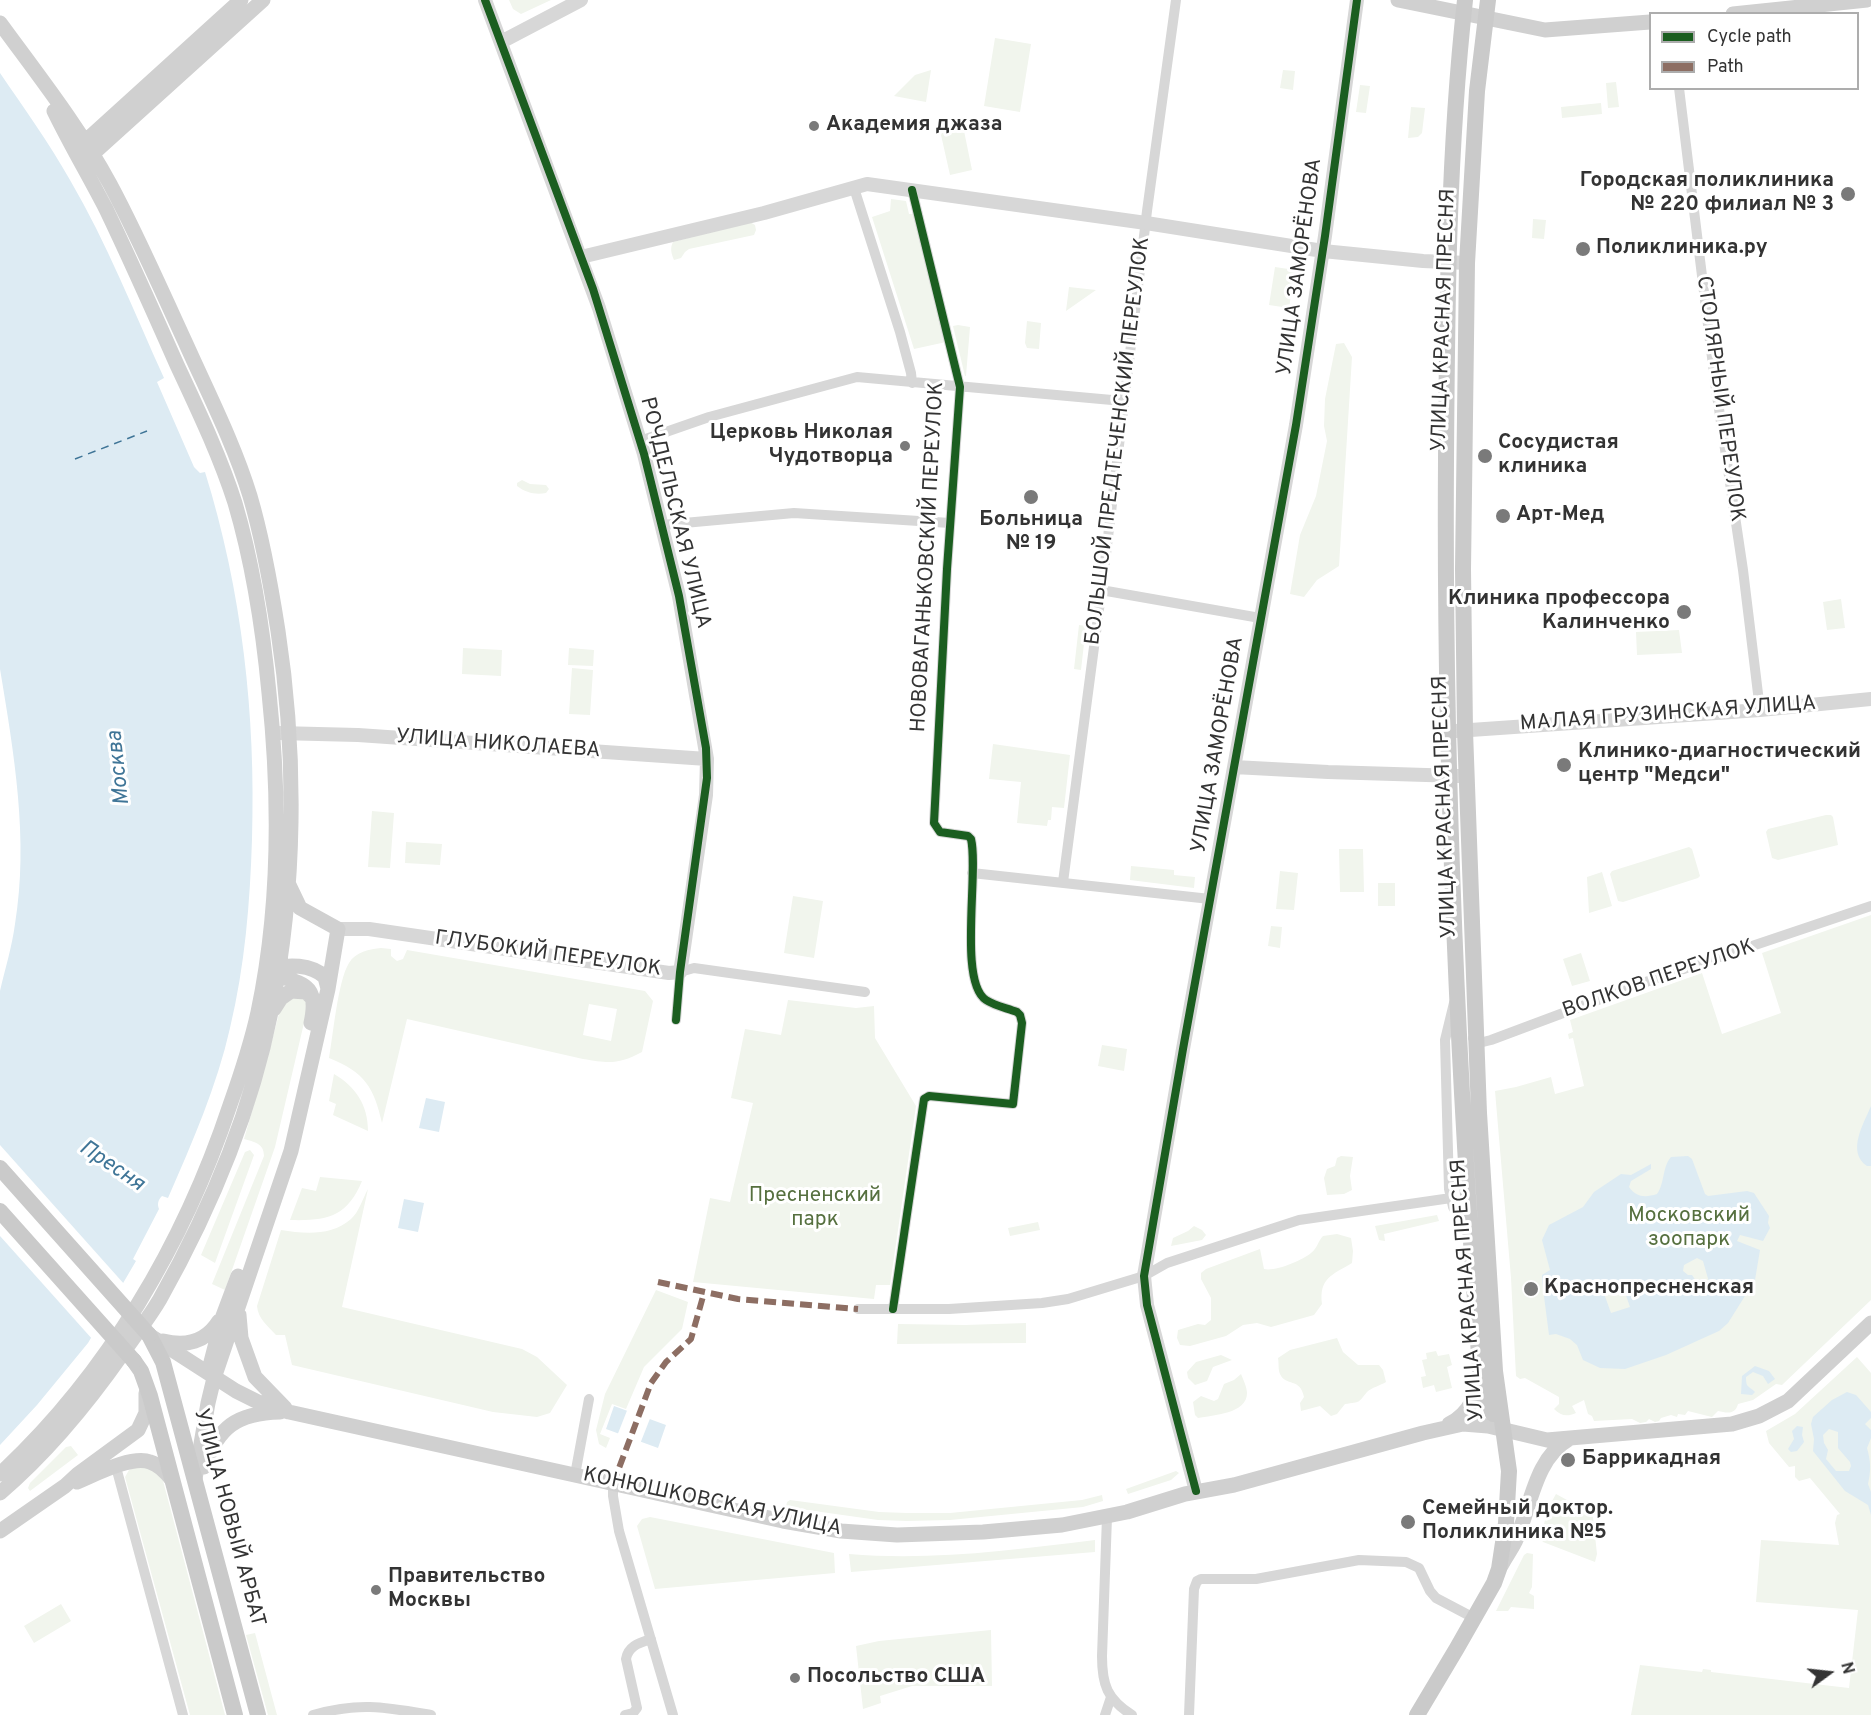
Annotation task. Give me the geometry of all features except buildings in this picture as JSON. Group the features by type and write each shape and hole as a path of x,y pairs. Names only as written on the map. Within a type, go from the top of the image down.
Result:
{"main road":[{"path":"83,153 241,0"},
{"path":"83,153 263,0"},
{"path":"1398,0 1464,7 1486,18 1545,30 1649,21"},
{"name":"УЛИЦА КРАСНАЯ ПРЕСНЯ","path":"1456,731 1463,569 1467,263 1475,121 1488,0"},
{"path":"1752,12 1867,0"},
{"name":"УЛИЦА КРАСНАЯ ПРЕСНЯ","path":"1464,7 1453,137 1448,263 1445,604 1456,731 1495,1371 1504,1430"},
{"path":"0,23 31,65 83,153 134,232 208,391 249,494 271,586 282,661 290,733 292,792 288,881 274,971 271,1015 259,1064 233,1142 196,1232 150,1300 70,1400 0,1474"},
{"path":"0,1493 28,1467 82,1407 112,1369 150,1300 198,1192 223,1127 258,1013 274,971 269,939 275,836 274,734 255,590 234,501 188,387 83,153"},
{"name":"УЛИЦА КРАСНАЯ ПРЕСНЯ","path":"1458,776 1457,988 1470,1237 1480,1368 1491,1411 1504,1430"},
{"path":"288,881 291,894 300,908 338,929"},
{"path":"274,971 311,967 323,959 334,932 338,929"},
{"path":"195,1480 213,1377 291,1151 338,929"},
{"path":"304,968 325,977 327,989"},
{"path":"213,1377 210,1366 223,1316 260,1220 281,1150 313,1016 313,999 307,987 274,971"},
{"path":"271,1015 281,998 291,991 306,992 313,999"},
{"name":"УЛИЦА НОВЫЙ АРБАТ","path":"0,1168 149,1335 163,1362 258,1715"},
{"name":"УЛИЦА НОВЫЙ АРБАТ","path":"0,1211 134,1360 145,1381 235,1715"},
{"path":"243,1291 238,1317 239,1328 250,1366 262,1386 289,1412"},
{"path":"149,1335 172,1343 190,1343 213,1332 223,1316"},
{"name":"КОНЮШКОВСКАЯ УЛИЦА","path":"149,1335 213,1377 258,1402 289,1412 783,1521 841,1531 897,1535 991,1531 1074,1523 1107,1517 1196,1491 1234,1485 1441,1428 1470,1424 1539,1439 1691,1429 1732,1424 1759,1416 1788,1401 1871,1323"},
{"path":"1441,1428 1461,1417 1470,1406 1476,1393 1480,1368"},
{"path":"0,1531 65,1486 138,1430 146,1413 145,1381"},
{"path":"200,1499 202,1472 211,1447 218,1436 241,1419 267,1412 289,1412"},
{"path":"1499,1569 1506,1523 1509,1471 1504,1430"},
{"path":"1417,1715 1494,1583 1515,1541 1529,1502 1551,1454 1571,1438"},
{"path":"65,1486 129,1462 150,1462 164,1470 172,1480"}],"street":[{"name":"РОЧДЕЛЬСКАЯ УЛИЦА","path":"485,0 596,298 640,441 679,597 707,759 706,795 680,972 676,1020"},
{"path":"501,42 581,0"},
{"name":"БОЛЬШОЙ ПРЕДТЕЧЕНСКИЙ ПЕРЕУЛОК","path":"1063,882 1176,0"},
{"name":"УЛИЦА ЗАМОРЁНОВА","path":"1196,1491 1147,1305 1144,1276 1296,425 1323,251 1357,0"},
{"name":"СТОЛЯРНЫЙ ПЕРЕУЛОК","path":"1679,90 1717,395 1746,588 1760,710"},
{"path":"581,257 764,213 867,184 1146,223 1323,251 1467,263"},
{"path":"854,188 900,332 912,383"},
{"name":"НОВОВАГАНЬКОВСКИЙ ПЕРЕУЛОК","path":"912,190 960,387 950,523 934,823 940,832 968,836 971,839 972,873"},
{"path":"640,441 709,417 852,378 1123,400"},
{"path":"662,525 794,513 950,523"},
{"path":"1101,590 1260,618"},
{"name":"МАЛАЯ ГРУЗИНСКАЯ УЛИЦА","path":"1456,731 1760,710 1871,699"},
{"name":"УЛИЦА НИКОЛАЕВА","path":"274,734 358,735 707,759"},
{"path":"1234,767 1458,776"},
{"path":"893,1309 924,1099 929,1096 1013,1104 1022,1018 1017,1012 985,999 977,988 972,961 972,873 1210,899"},
{"name":"ВОЛКОВ ПЕРЕУЛОК","path":"1476,1041 1491,1040 1654,979 1871,906"},
{"name":"ГЛУБОКИЙ ПЕРЕУЛОК","path":"338,929 380,931 656,971 680,972 700,968 865,992"},
{"path":"1457,988 1444,1040 1451,1198 1470,1237"},
{"path":"1458,1016 1464,1029 1476,1041"},
{"path":"858,1309 949,1309 1074,1298 1144,1276 1167,1263 1299,1220 1451,1198"},
{"path":"575,1475 589,1399"},
{"path":"116,1467 183,1715"},
{"path":"613,1484 612,1496 619,1531 673,1715"},
{"path":"1107,1517 1103,1677 1111,1697 1132,1715"},
{"path":"1189,1715 1194,1588 1197,1581 1207,1577 1260,1578 1364,1560 1410,1563 1419,1568 1436,1598 1474,1618"},
{"path":"625,1715 633,1713 637,1708 626,1659 627,1652 632,1647 651,1639"},
{"path":"1105,1715 1111,1697"},
{"path":"313,1715 356,1706 386,1707 431,1715"}],"green space":[{"path":"509,0 551,0 521,14 513,9"},
{"path":"995,38 1031,44 1020,112 984,106"},
{"path":"931,70 926,102 894,96 915,75"},
{"path":"1283,70 1295,71 1293,90 1280,88"},
{"path":"1616,82 1619,107 1608,108 1606,83"},
{"path":"1360,85 1370,86 1366,113 1356,112"},
{"path":"1601,103 1602,114 1562,118 1561,107"},
{"path":"1411,107 1425,108 1422,133 1418,137 1408,138"},
{"path":"962,121 972,170 950,175 939,126"},
{"path":"891,199 906,201 909,214 913,214 946,342 914,349 872,217 890,211"},
{"path":"1533,219 1546,220 1544,239 1532,238"},
{"path":"750,222 755,225 754,235 689,249 681,258 674,260 671,251 673,242"},
{"path":"1275,267 1295,270 1289,308 1269,305"},
{"path":"1069,287 1096,290 1066,311"},
{"path":"1027,321 1041,323 1039,349 1027,348 1025,343"},
{"path":"953,326 970,327 966,376"},
{"path":"1344,343 1352,357 1339,566 1317,580 1304,597 1290,594 1300,535 1316,496 1327,441 1324,426 1325,399 1336,344"},
{"path":"522,480 530,484 546,485 549,489 542,494 527,492 517,486 517,483"},
{"path":"1841,599 1845,628 1827,630 1823,602"},
{"path":"1079,625 1086,626 1081,670 1074,669"},
{"path":"1679,630 1682,653 1637,655 1636,632"},
{"path":"463,648 502,650 501,676 462,674"},
{"path":"569,648 594,650 593,666 568,665"},
{"path":"572,668 593,670 590,715 569,714"},
{"path":"993,744 1070,755 1064,808 1052,807 1051,820 1048,820 1047,826 1017,823 1021,782 989,779"},
{"path":"372,811 394,813 390,868 368,867"},
{"path":"1826,815 1833,817 1838,845 1778,860 1772,858 1766,832 1768,829"},
{"path":"406,842 442,844 440,865 405,863"},
{"path":"1689,847 1692,849 1700,876 1698,878 1623,902 1618,901 1610,874 1612,871"},
{"path":"1339,849 1363,849 1364,892 1340,892"},
{"path":"1131,866 1174,870 1174,875 1195,877 1194,888 1130,880"},
{"path":"1280,871 1298,873 1294,910 1276,909"},
{"path":"1602,872 1612,906 1589,913 1587,877"},
{"path":"1378,883 1395,883 1395,906 1378,906"},
{"path":"793,896 823,901 814,958 784,953"},
{"name":"Московский зоопарк","path":"1871,915 1871,1300 1782,1385 1776,1384 1753,1400 1738,1404 1733,1412 1718,1411 1712,1417 1688,1411 1685,1415 1678,1414 1677,1417 1671,1415 1659,1421 1649,1419 1640,1423 1632,1419 1594,1421 1588,1414 1584,1400 1572,1406 1576,1413 1564,1415 1559,1413 1554,1409 1559,1404 1559,1397 1525,1378 1520,1379 1516,1376 1511,1278 1495,1091 1551,1077 1555,1094 1584,1086 1573,1038 1569,1039 1568,1034 1573,1032 1570,1020 1702,973 1722,1034 1781,1013 1762,953"},
{"path":"1271,926 1282,927 1280,948 1268,946"},
{"path":"381,948 391,949 391,956 397,961 403,959 407,950 645,991 653,1001 642,1052 619,1061 583,1059 407,1019 382,1123 375,1100 366,1083 351,1069 329,1058 345,971 355,956","holes":["589,1004 617,1009 611,1041 583,1035"]},
{"path":"1581,953 1590,981 1572,986 1563,959"},
{"path":"300,995 306,1002 307,1010 275,1147 225,1290 212,1284 264,1156 260,1146 244,1139 282,1002"},
{"name":"Пресненский парк","path":"788,1000 856,1008 874,1006 875,1038 916,1106 890,1285 876,1285 874,1299 693,1282 710,1198 730,1202 753,1103 731,1098 745,1029 781,1035"},
{"path":"1102,1045 1127,1049 1124,1071 1098,1066"},
{"path":"334,1074 349,1085 359,1098 366,1113 368,1131 333,1115 336,1104 329,1101"},
{"path":"250,1150 254,1155 215,1263 201,1255 245,1152"},
{"path":"1353,1157 1350,1176 1352,1190 1344,1194 1327,1195 1324,1178 1327,1169 1335,1166 1337,1158"},
{"path":"320,1177 362,1181 350,1202 334,1214 325,1218 290,1220 302,1188 316,1191"},
{"path":"368,1189 342,1307 522,1349 537,1357 567,1385 550,1413 537,1417 493,1412 292,1365 285,1335 276,1335 261,1319 257,1306 281,1230 309,1233 327,1231 344,1225 359,1209"},
{"path":"1437,1215 1439,1221 1384,1234 1385,1241 1379,1240 1375,1226"},
{"path":"1038,1222 1040,1230 1010,1236 1008,1228"},
{"path":"1194,1226 1206,1235 1202,1240 1171,1246 1173,1238"},
{"path":"1337,1234 1351,1238 1352,1263 1328,1278 1323,1288 1322,1304 1314,1315 1271,1327 1257,1323 1243,1325 1226,1336 1190,1346 1180,1345 1177,1338 1178,1330 1198,1324 1205,1325 1211,1320 1211,1298 1201,1279 1201,1273 1206,1269 1260,1249 1264,1269 1282,1267 1311,1253 1323,1236"},
{"path":"656,1290 688,1302 682,1329 644,1367 626,1409 612,1404 600,1434 610,1438 606,1448 599,1444 596,1430 605,1394"},
{"path":"1026,1323 1026,1343 897,1344 898,1324"},
{"path":"1337,1338 1343,1352 1358,1365 1379,1365 1386,1382 1369,1391 1359,1401 1345,1404 1337,1414 1331,1416 1320,1406 1301,1411 1300,1403 1304,1397 1302,1391 1296,1384 1283,1378 1279,1372 1278,1358 1290,1350"},
{"path":"1436,1351 1438,1356 1449,1354 1452,1365 1447,1367 1452,1388 1436,1392 1434,1385 1423,1388 1421,1377 1426,1376 1422,1360 1427,1359 1426,1353"},
{"path":"1221,1355 1232,1360 1213,1367 1207,1381 1195,1385 1188,1378 1187,1372 1196,1362"},
{"path":"1857,1357 1871,1373 1871,1715 1631,1715 1640,1665 1702,1672 1703,1669 1711,1670 1711,1672 1849,1688 1858,1610 1756,1602 1761,1540 1839,1545 1835,1523 1837,1515 1840,1514 1810,1478 1799,1481 1795,1477 1795,1466 1789,1467 1769,1443 1766,1431 1795,1414"},
{"path":"1241,1374 1247,1393 1246,1400 1241,1405 1220,1414 1198,1418 1195,1415 1193,1402 1201,1396 1214,1401 1218,1399 1224,1384"},
{"path":"71,1446 78,1455 30,1491 28,1488 30,1483 66,1447"},
{"path":"135,1467 151,1467 162,1477 225,1715 190,1715 125,1477 129,1470"},
{"path":"1176,1471 1179,1473 1171,1480 1128,1494 1126,1489"},
{"path":"1556,1494 1580,1507 1592,1508 1597,1554 1595,1562 1543,1542 1541,1539 1547,1510"},
{"path":"1102,1495 1103,1501 1083,1507 950,1520 878,1520 786,1507 790,1500 879,1512 950,1513 1082,1500"},
{"path":"650,1517 834,1553 835,1573 655,1589 637,1526 642,1519"},
{"path":"1095,1540 1095,1552 851,1572 849,1554 941,1555 1003,1551"},
{"path":"1533,1554 1532,1587 1529,1593 1534,1596 1534,1609 1511,1607 1508,1611 1496,1611 1524,1555"},
{"path":"61,1604 71,1621 34,1643 24,1626"},
{"path":"991,1630 992,1686 912,1686 880,1696 881,1703 863,1709 856,1646 879,1641"},
{"path":"255,1633 277,1715 268,1715 246,1635"}],"water":[{"path":"0,73 54,153 96,228 164,378 157,382 194,467 200,473 205,472 229,562 244,654 252,746 253,793 250,887 239,981 225,1050 203,1114 168,1198 162,1196 160,1199 159,1209 133,1259 136,1261 88,1343 37,1405 0,1445 0,991 14,933 21,861 15,764 0,669"},
{"path":"426,1098 445,1102 439,1132 419,1128"},
{"path":"1871,1106 1871,1166 1867,1166 1861,1160 1857,1145"},
{"path":"1688,1156 1692,1159 1705,1194 1708,1196 1747,1191 1754,1193 1769,1216 1770,1228 1763,1241 1740,1235 1737,1241 1760,1250 1755,1280 1728,1323 1719,1331 1666,1355 1625,1369 1600,1368 1583,1360 1577,1345 1570,1339 1556,1334 1549,1335 1542,1275 1550,1270 1542,1240 1549,1225 1583,1207 1594,1192 1621,1174 1631,1175 1651,1164 1651,1169 1631,1181 1629,1187 1641,1196 1657,1194 1666,1165 1671,1157","holes":["1697,1258 1703,1261 1709,1282 1706,1284 1698,1284 1692,1275 1683,1271 1684,1265","1621,1281 1630,1307 1611,1313 1602,1288"]},
{"path":"404,1199 424,1203 418,1232 398,1228"},
{"path":"1755,1366 1769,1371 1775,1379 1768,1384 1763,1376 1753,1372 1746,1377 1746,1383 1755,1392 1752,1395 1741,1394 1742,1376"},
{"path":"1847,1392 1856,1395 1871,1412 1871,1418 1865,1424 1871,1430 1867,1448 1870,1466 1868,1484 1871,1492 1871,1515 1868,1505 1845,1491 1813,1451 1814,1439 1811,1424 1813,1417 1832,1400","holes":["1829,1429 1838,1432 1838,1448 1850,1462 1849,1471 1836,1471 1826,1459 1828,1450 1823,1435"]},
{"path":"614,1406 666,1425 658,1448 606,1429"},
{"path":"1797,1426 1803,1427 1804,1442 1797,1451 1791,1452 1788,1449 1794,1439 1792,1431"}],"pier":[{"path":"0,1145 125,1285 93,1340 0,1236"},
{"path":"628,1408 651,1416 640,1444 617,1436"}],"ferry route":[{"path":"75,459 147,431"}],"marked path":[{"path":"658,1282 738,1299 858,1309"},
{"path":"613,1484 651,1383 666,1362 691,1339 704,1293"}],"cycle path":[{"path":"485,0 593,289 644,454 679,596 706,748 707,778 680,972 676,1020"},
{"path":"1196,1491 1147,1305 1144,1276 1296,425 1325,236 1357,0"},
{"path":"893,1309 924,1099 929,1096 1013,1104 1022,1023 1017,1012 986,1000 978,989 973,972 971,839 968,836 940,832 934,823 947,569 960,387 912,190"}],"place":[{"name":"Академия джаза","path":"814,126"},
{"name":"Городская поликлиника № 220 филиал № 3","path":"1848,194"},
{"name":"Поликлиника.ру","path":"1583,249"},
{"name":"Церковь Николая Чудотворца","path":"905,446"},
{"name":"Сосудистая клиника","path":"1485,456"},
{"name":"Больница № 19","path":"1031,497"},
{"name":"Арт-Мед","path":"1503,516"},
{"name":"Клиника профессора Калинченко","path":"1684,612"},
{"name":"Клинико-диагностический центр \"Медси\"","path":"1564,765"},
{"name":"Краснопресненская","path":"1531,1289"},
{"name":"Баррикадная","path":"1568,1460"},
{"name":"Семейный доктор. Поликлиника №5","path":"1408,1522"},
{"name":"Правительство Москвы","path":"376,1590"},
{"name":"Посольство США","path":"795,1678"}],"water label":[{"name":"Москва","path":"120,768"},
{"name":"Пресня","path":"111,1167"}]}
